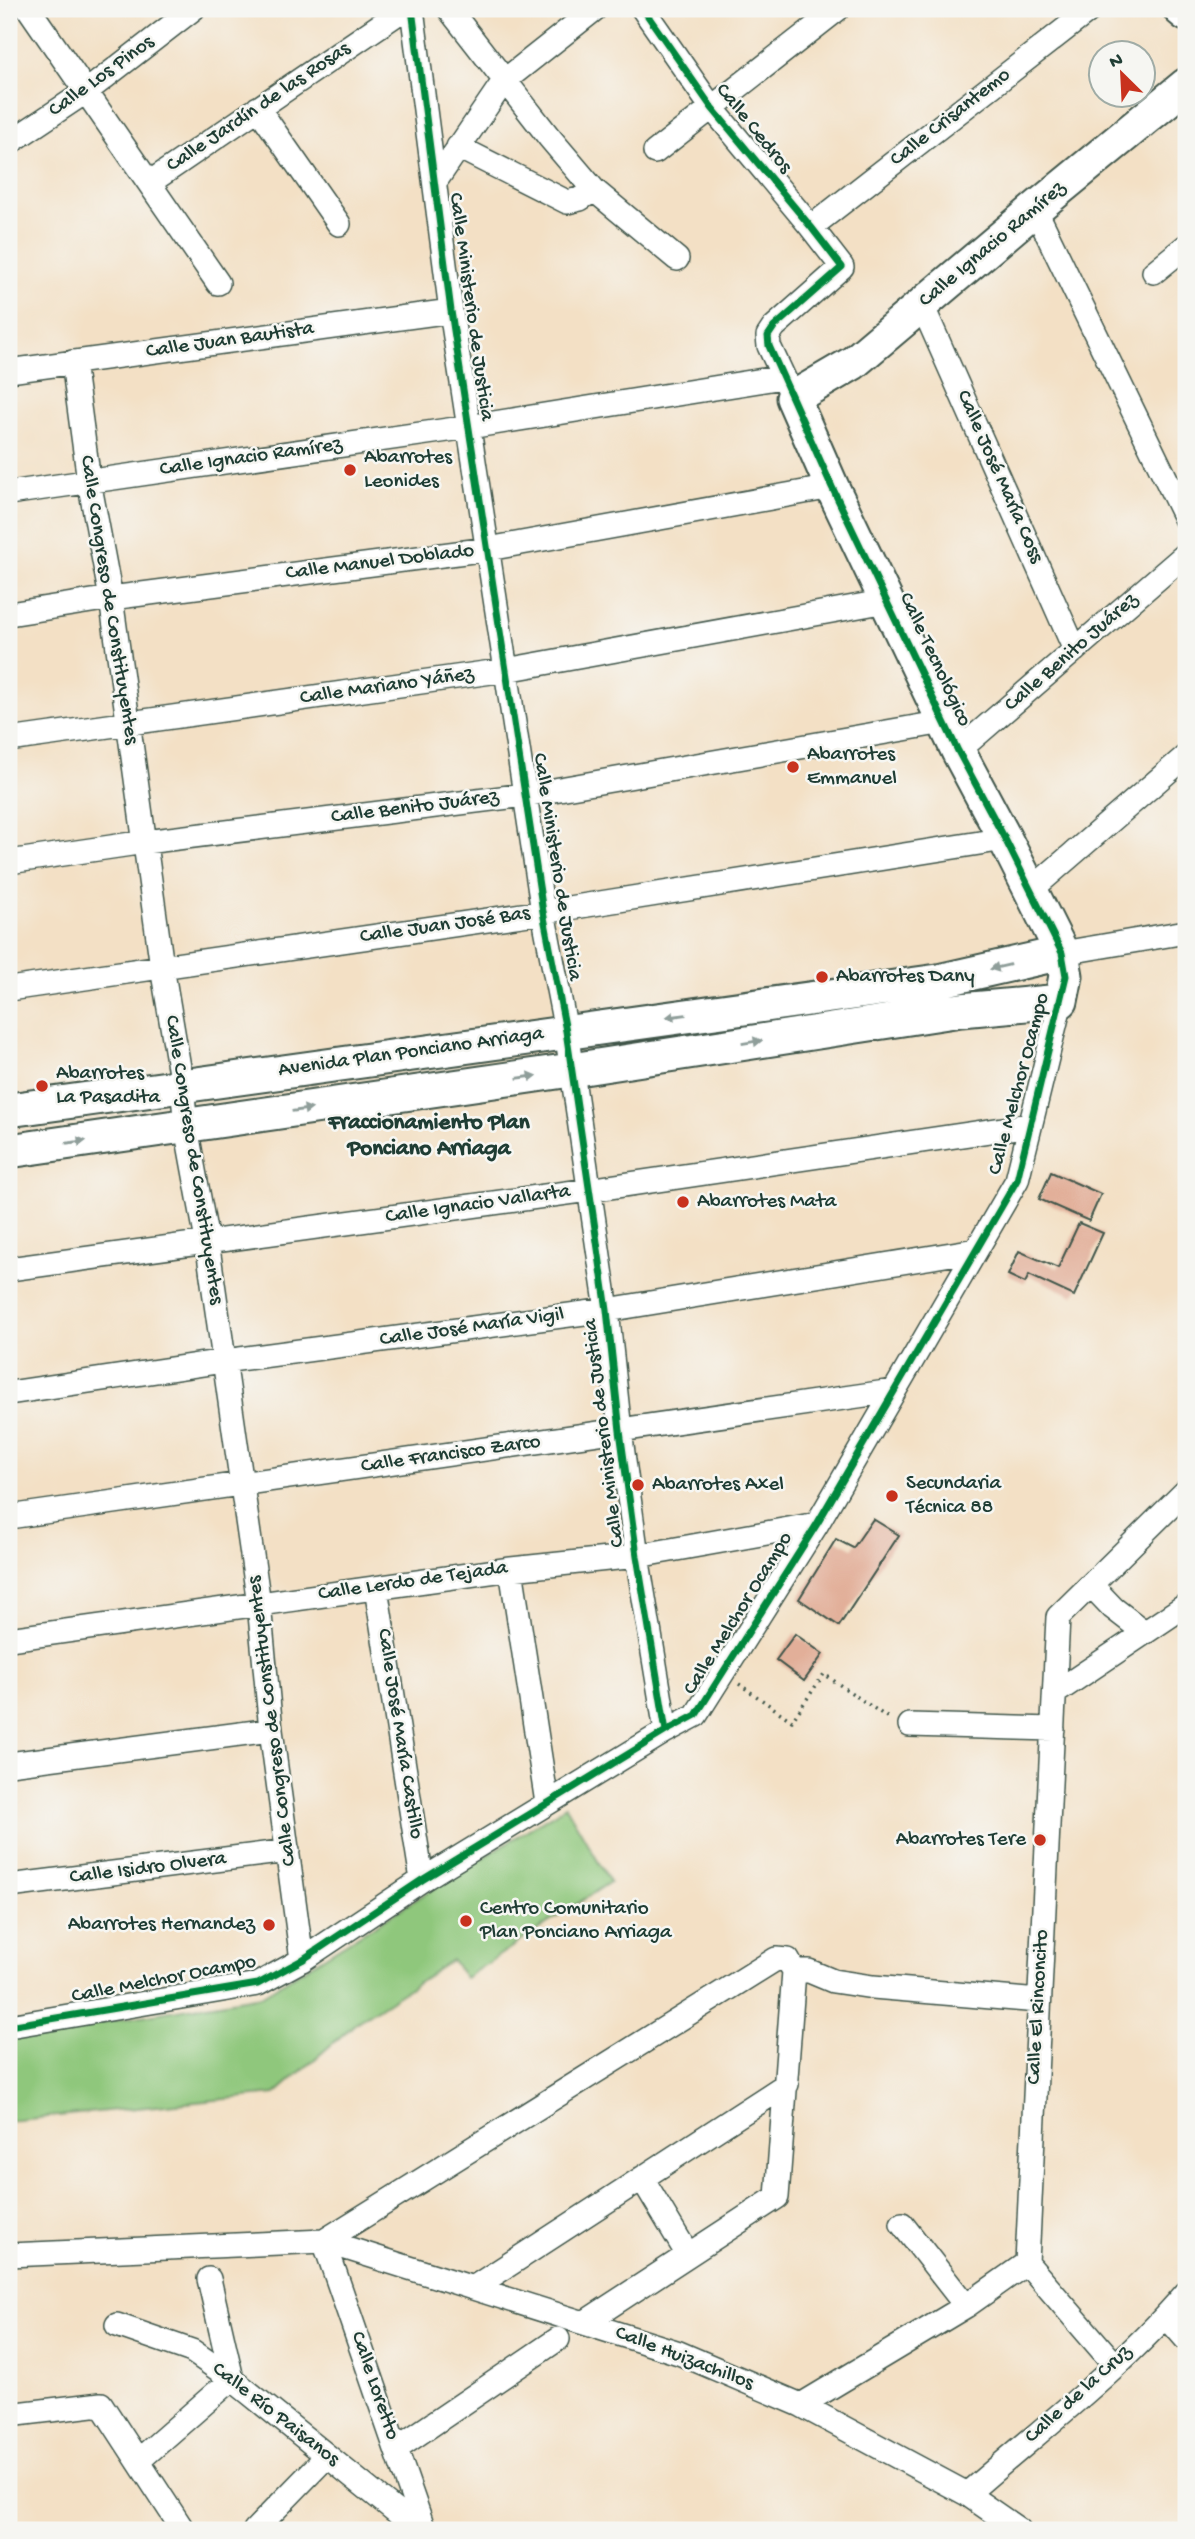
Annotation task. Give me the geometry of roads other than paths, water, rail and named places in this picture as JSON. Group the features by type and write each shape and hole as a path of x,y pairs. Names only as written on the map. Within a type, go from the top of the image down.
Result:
{"street":[{"path":"29,9 218,283"},
{"name":"Calle Los Pinos","path":"9,143 87,90 193,9"},
{"name":"Calle Jardín de las Rosas","path":"149,183 404,9"},
{"name":"Calle Ministerio de Justicia","path":"412,9 469,427 543,912 566,1031 607,1310 637,1556 666,1731"},
{"path":"449,9 594,190 677,259"},
{"path":"435,182 504,81 595,9"},
{"name":"Calle Cedros","path":"643,9 712,108 842,267 774,327 768,336 769,346 788,388"},
{"path":"655,152 838,9"},
{"name":"Calle Crisantemo","path":"811,227 1091,9"},
{"path":"1180,9 1186,14"},
{"name":"Calle Ignacio Ramírez","path":"9,493 469,427 788,388 853,363 1186,85"},
{"path":"258,108 339,224"},
{"path":"458,146 567,202 580,199 594,190"},
{"path":"1035,209 1186,520"},
{"path":"1154,271 1186,246"},
{"name":"Calle José María Coss","path":"922,305 1075,650"},
{"name":"Calle Juan Bautista","path":"9,371 452,311"},
{"name":"Calle Congreso de Constituyentes","path":"73,362 89,481 111,598 162,967 182,1085 186,1127 207,1241 260,1604 271,1730 302,1960"},
{"name":"Calle Tecnológico","path":"788,388 832,487 958,751 1006,839 1062,953"},
{"name":"Calle Manuel Doblado","path":"9,614 111,598 488,549 832,487"},
{"name":"Calle Benito Juárez","path":"958,751 1186,554"},
{"name":"Calle Mariano Yáñez","path":"9,740 506,670 887,601"},
{"name":"Calle Benito Juárez","path":"9,862 145,842 525,795 944,722"},
{"path":"1031,890 1186,756"},
{"name":"Calle Juan José Bas","path":"9,989 543,912 1006,839"},
{"path":"1062,953 1186,932"},
{"name":"Avenida Plan Ponciano Arriaga","path":"9,1110 938,981 1062,953"},
{"name":"Calle Melchor Ocampo","path":"9,2026 258,1984 302,1960 422,1880 547,1803 696,1715 817,1524 1017,1180 1066,976 1062,953"},
{"path":"938,981 961,1010"},
{"name":"Avenida Plan Ponciano Arriaga","path":"9,1151 571,1070 961,1010 1061,1001"},
{"name":"Calle Ignacio Vallarta","path":"9,1269 589,1190 1030,1125"},
{"name":"Calle José María Vigil","path":"9,1393 224,1361 607,1310 976,1250"},
{"name":"Calle Francisco Zarco","path":"9,1517 892,1391"},
{"path":"1144,1632 1113,1608 1091,1585 1186,1490"},
{"name":"Calle Lerdo de Tejada","path":"9,1639 511,1569 637,1556 817,1524"},
{"path":"511,1569 547,1803"},
{"name":"Calle El Rinconcito","path":"1027,2263 1058,1617 1091,1585"},
{"name":"Calle José María Castillo","path":"376,1588 422,1880"},
{"path":"1055,1693 1186,1605"},
{"path":"901,1723 1053,1729"},
{"path":"9,1764 271,1730"},
{"name":"Calle Isidro Olvera","path":"9,1886 288,1851"},
{"path":"9,2255 324,2241 776,1958 788,1960 794,1971 777,2197 584,2323"},
{"path":"794,1971 809,1971 833,1981 873,1987 1040,2001"},
{"path":"473,2288 787,2084"},
{"path":"642,2178 688,2255"},
{"path":"902,2224 966,2306"},
{"name":"Calle Huizachillos","path":"324,2241 679,2353 801,2405 967,2494 1004,2526"},
{"name":"Calle Loretto","path":"324,2241 422,2530"},
{"path":"801,2405 966,2306 1027,2263 1115,2365"},
{"path":"138,2461 232,2379 209,2279"},
{"name":"Calle de la Cruz","path":"967,2494 1115,2365 1166,2316 1186,2292"},
{"path":"1166,2316 1186,2339"},
{"name":"Calle Río Paisanos","path":"117,2325 192,2351 232,2379 422,2530"},
{"path":"396,2449 558,2339"},
{"path":"9,2415 101,2404 183,2530"},
{"path":"255,2530 327,2456"}],"place":[{"name":"Abarrotes Leonides","path":"350,470"},
{"name":"Abarrotes Emmanuel","path":"793,767"},
{"name":"Abarrotes Dany","path":"822,977"},
{"name":"Abarrotes La Pasadita","path":"42,1086"},
{"name":"Abarrotes Mata","path":"683,1202"},
{"name":"Abarrotes Axel","path":"638,1485"},
{"name":"Secundaria Técnica 88","path":"892,1496"},
{"name":"Abarrotes Tere","path":"1040,1840"},
{"name":"Centro Comunitario Plan Ponciano Arriaga","path":"466,1921"},
{"name":"Abarrotes Hernandez","path":"269,1925"}],"district":[{"name":"Fraccionamiento Plan Ponciano Arriaga","path":"429,1136"}]}
